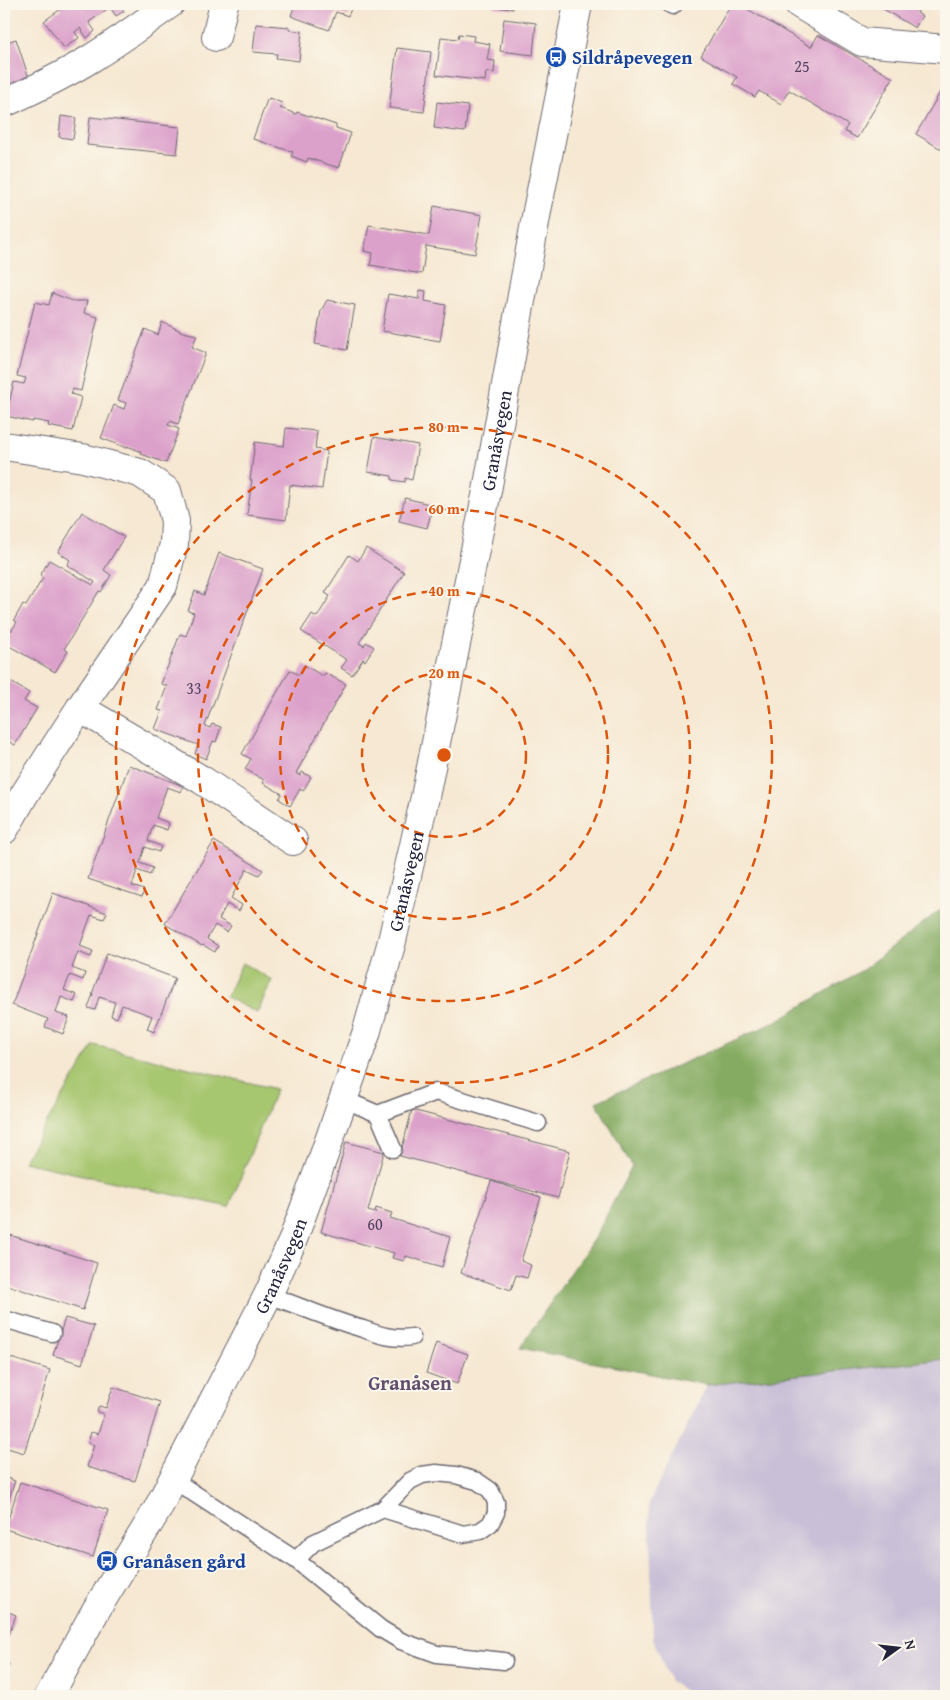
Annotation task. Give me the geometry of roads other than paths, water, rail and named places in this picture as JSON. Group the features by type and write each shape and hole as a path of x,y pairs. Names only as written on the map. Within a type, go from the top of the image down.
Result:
{"street":[{"path":"4,103 35,89 88,60 119,41 170,4"},
{"path":"216,37 224,4"},
{"name":"Granåsvegen","path":"49,1696 96,1610 157,1510 268,1295 292,1242 366,1034 392,941 426,797 485,500 540,195 578,4"},
{"path":"799,4 862,42 946,49"},
{"path":"4,446 82,458 140,473 167,491 175,521 174,544 163,586 80,708 4,830"},
{"path":"80,708 202,780 293,841"}],"lane":[{"path":"378,1114 436,1092 538,1123"},
{"path":"343,1099 378,1114 393,1149"},
{"path":"268,1295 340,1322 390,1338 402,1339 412,1337"},
{"path":"4,1319 52,1334"},
{"path":"296,1560 313,1543 383,1509 410,1481 422,1475 436,1473 456,1475 477,1481 490,1490 496,1502 496,1513 490,1524 480,1531 462,1534 383,1509"},
{"path":"172,1479 296,1560 381,1630 401,1641 437,1654 504,1661"}],"place":[{"name":"Sildråpevegen","path":"556,57"},
{"name":"Granåsen gård","path":"107,1561"}],"district":[{"name":"Granåsen","path":"410,1383"}]}
